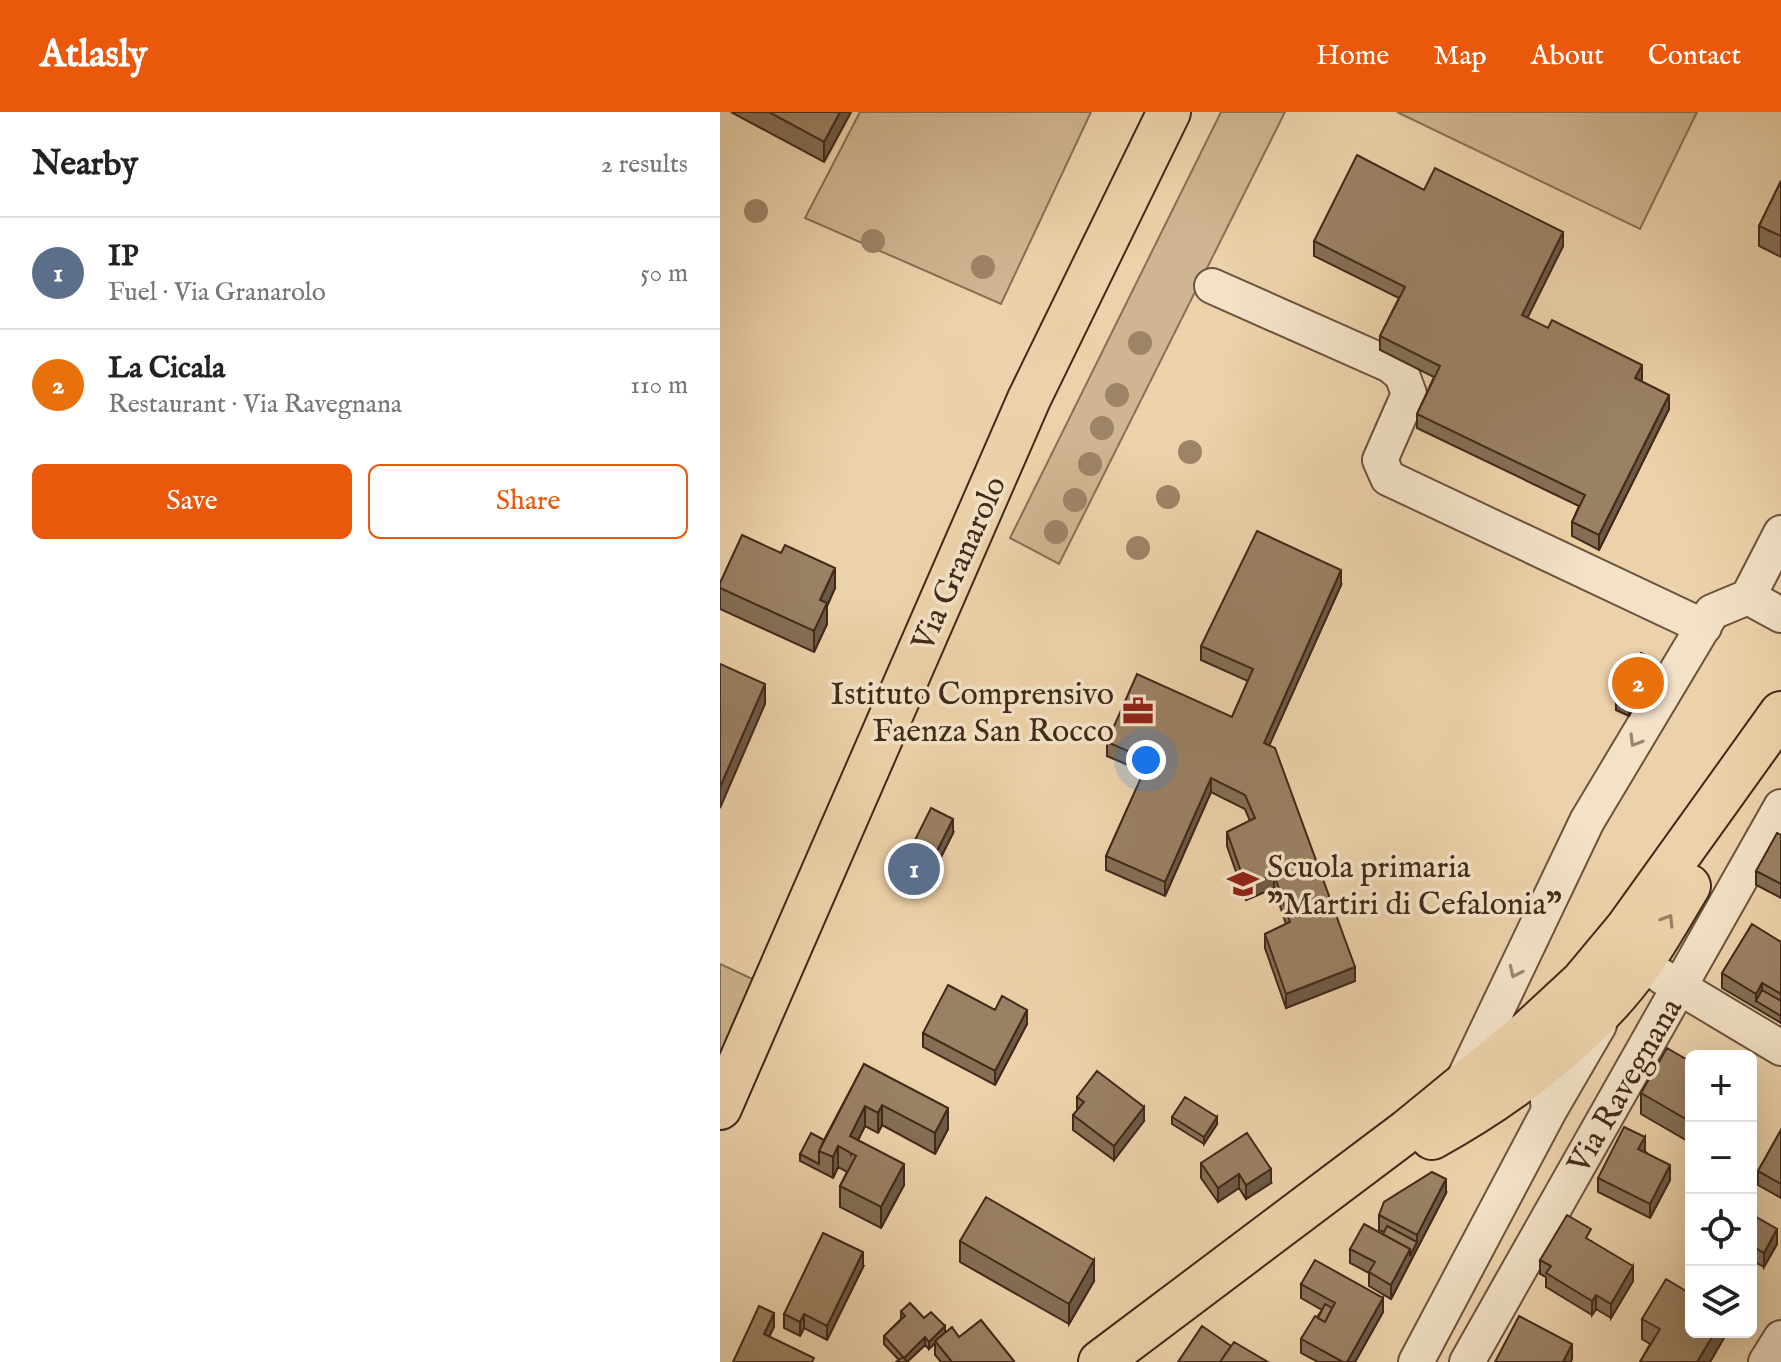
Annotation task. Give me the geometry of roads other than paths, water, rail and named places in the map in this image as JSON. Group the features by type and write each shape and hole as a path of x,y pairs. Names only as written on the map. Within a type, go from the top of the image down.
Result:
{"main road":[{"name":"Via Granarolo","path":"720,1108 1029,399 1169,112"},
{"name":"Via Ravegnana","path":"1536,1047 1577,1034 1628,980 1690,883 1781,715"},
{"name":"Via Ravegnana","path":"1536,1047 1582,982 1627,928 1781,715"},
{"path":"1100,1362 1407,1131 1461,1104 1536,1047"}],"street":[{"path":"1212,286 1390,365 1402,375 1409,394 1380,460 1388,478 1704,627"},
{"path":"1461,1104 1587,821 1712,612 1748,597 1781,533"},
{"path":"1748,597 1781,615"},
{"name":"Via Ravegnana","path":"1467,1362 1781,807"},
{"path":"1628,980 1686,976 1781,1048"},
{"name":"Via Ravegnana","path":"1416,1362 1544,1122 1628,980"},
{"name":"Via Ravegnana","path":"1536,1047 1544,1122"},
{"name":"Via Ravegnana","path":"1461,1104 1510,1109 1522,1117 1544,1122"},
{"path":"1766,1362 1781,1338"}],"place":[{"name":"La Cicala","path":"1638,683"},
{"name":"Istituto Comprensivo Faenza San Rocco","path":"1138,711"},
{"name":"IP","path":"914,869"},
{"name":"Scuola primaria \"Martiri di Cefalonia\"","path":"1243,884"}]}
